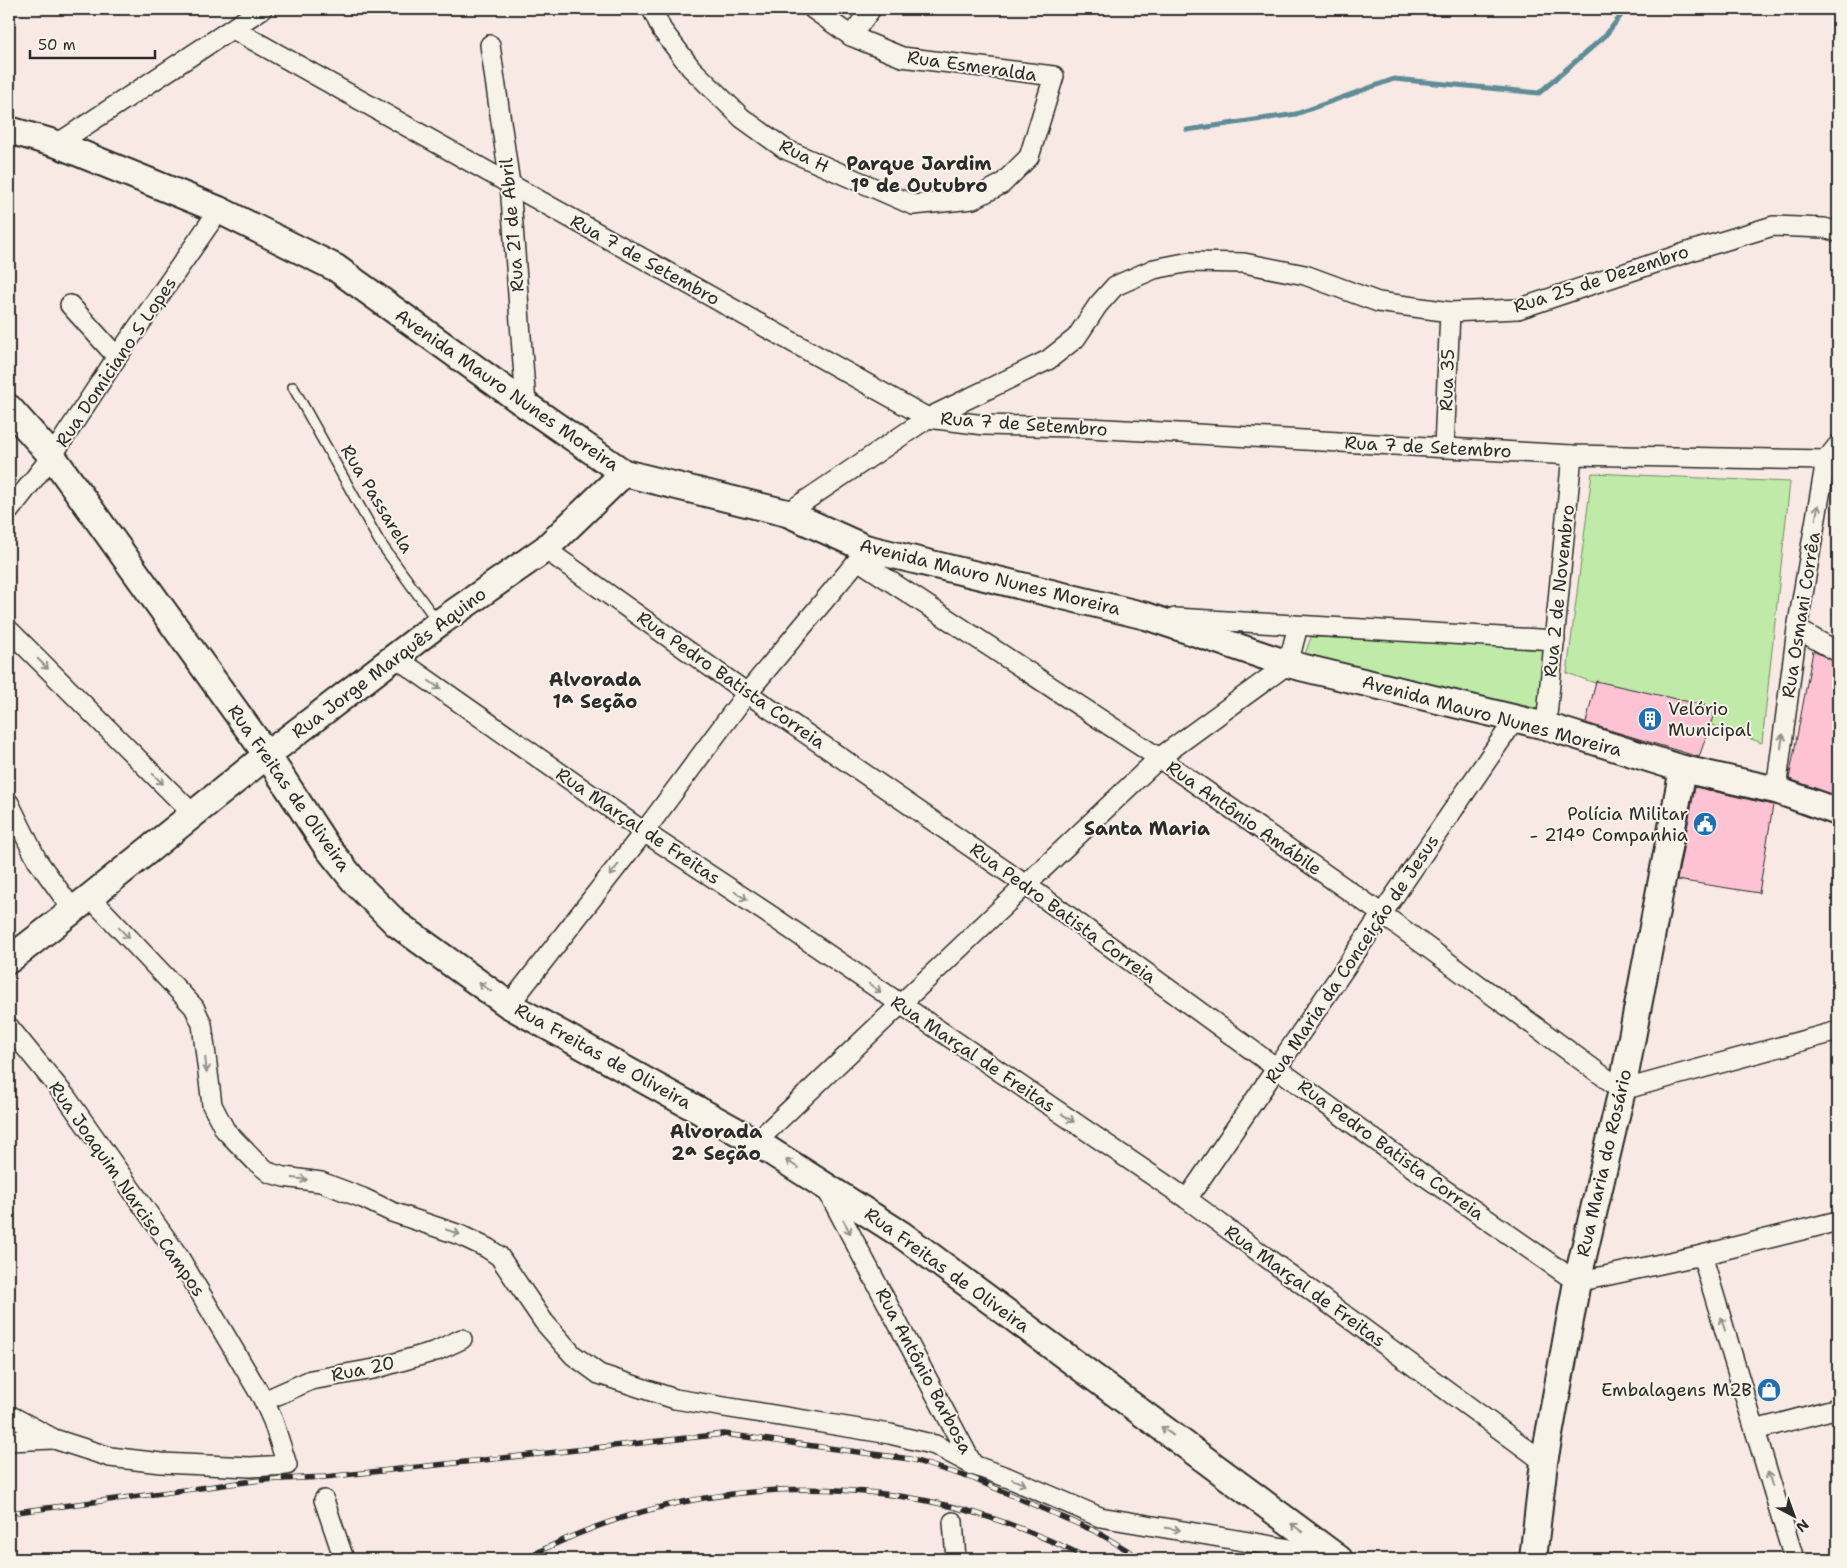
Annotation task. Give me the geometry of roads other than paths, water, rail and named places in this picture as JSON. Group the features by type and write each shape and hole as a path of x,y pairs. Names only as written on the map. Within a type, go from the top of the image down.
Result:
{"street":[{"path":"57,144 262,9"},
{"name":"Rua H","path":"652,9 662,30 691,68 742,118 785,149 913,204 974,198 1002,184 1029,158 1054,76"},
{"name":"Rua Esmeralda","path":"813,9 851,36 902,57 1054,76"},
{"path":"851,36 871,9"},
{"name":"Rua 7 de Setembro","path":"232,29 928,418 984,425 1070,427 1572,455 1826,460"},
{"name":"Rua 21 de Abril","path":"490,45 510,184 526,405"},
{"name":"Avenida Mauro Nunes Moreira","path":"9,130 57,144 219,210 336,268 624,473 787,513 862,554 1146,616 1288,664 1546,726 1683,769 1776,790 1838,812"},
{"name":"Rua Domiciano S Lopes","path":"9,511 52,456 117,357 219,210"},
{"name":"Rua 25 de Dezembro","path":"787,513 928,418 1048,360 1076,338 1098,305 1115,286 1154,269 1190,262 1244,263 1305,275 1378,302 1450,312 1518,309 1772,226 1824,228 1838,232"},
{"path":"70,305 117,357"},
{"name":"Rua 35","path":"1444,448 1450,312"},
{"name":"Rua Freitas de Oliveira","path":"9,408 52,456 266,755 327,847 355,882 397,924 509,1005 756,1142 902,1235 1338,1558"},
{"name":"Rua Osmani Corrêa","path":"1776,790 1797,629 1826,460 1838,444"},
{"name":"Rua 2 de Novembro","path":"1546,726 1572,455"},
{"name":"Rua Jorge Marquês Aquino","path":"11,956 82,904 266,755 439,623 545,549 624,473"},
{"name":"Rua Pedro Batista Correia","path":"545,549 747,693 1026,885 1277,1069 1577,1282"},
{"path":"509,1005 644,832 747,693 862,554"},
{"name":"Rua Antônio Amábile","path":"862,554 1382,914 1622,1090"},
{"name":"Avenida Mauro Nunes Moreira","path":"1146,616 1555,640"},
{"path":"756,1142 1159,758 1288,664 1298,626"},
{"path":"1797,629 1838,652"},
{"path":"9,630 194,815"},
{"name":"Rua Marçal de Freitas","path":"395,657 644,832 767,913 1187,1199 1544,1462"},
{"name":"Rua Maria da Conceição de Jesus","path":"1187,1199 1516,718"},
{"name":"Rua Maria do Rosário","path":"1533,1559 1544,1462 1577,1282 1622,1090 1683,769"},
{"path":"9,802 37,860 194,1007 202,1024 212,1105 225,1130 270,1174 284,1178 321,1182 363,1198 392,1212 460,1235 487,1248 499,1256 544,1322 573,1356 599,1374 675,1399 890,1434 935,1445 973,1465"},
{"name":"Rua Joaquim Narciso Campos","path":"9,1027 66,1097 179,1257 264,1401 287,1465 250,1467 161,1463 110,1457 54,1439"},
{"path":"1622,1090 1838,1031"},
{"name":"Rua Antônio Barbosa","path":"824,1184 973,1465 1009,1478 1100,1517 1338,1558"},
{"path":"1577,1282 1838,1221"},
{"path":"1702,1254 1794,1559"},
{"name":"Rua 20","path":"264,1401 311,1380 374,1369 436,1351 462,1339"},
{"path":"1755,1430 1838,1408"},
{"path":"9,1415 54,1439"},
{"path":"9,1442 54,1439"},
{"path":"324,1500 344,1559"},
{"path":"953,1522 956,1559"}],"lane":[{"name":"Rua Passarela","path":"293,387 379,541 439,623"}],"waterway":[{"path":"1187,130 1296,114 1394,79 1539,93 1605,36 1626,9"}],"railway":[{"path":"9,1513 261,1480 325,1477 724,1434 910,1459 974,1479 1097,1532 1142,1559"},
{"path":"525,1559 568,1538 612,1521 657,1508 704,1498 798,1489 845,1490 892,1495 943,1504 969,1511 1042,1537 1089,1559"}],"place":[{"name":"Velório Municipal","path":"1650,719"},
{"name":"Polícia Militar - 214° Companhia","path":"1705,824"},
{"name":"Embalagens M2B","path":"1769,1390"}],"district":[{"name":"Parque Jardim 1º de Outubro","path":"919,174"},
{"name":"Alvorada 1ª Seção","path":"595,690"},
{"name":"Santa Maria","path":"1147,828"},
{"name":"Alvorada 2ª Seção","path":"716,1142"}]}
